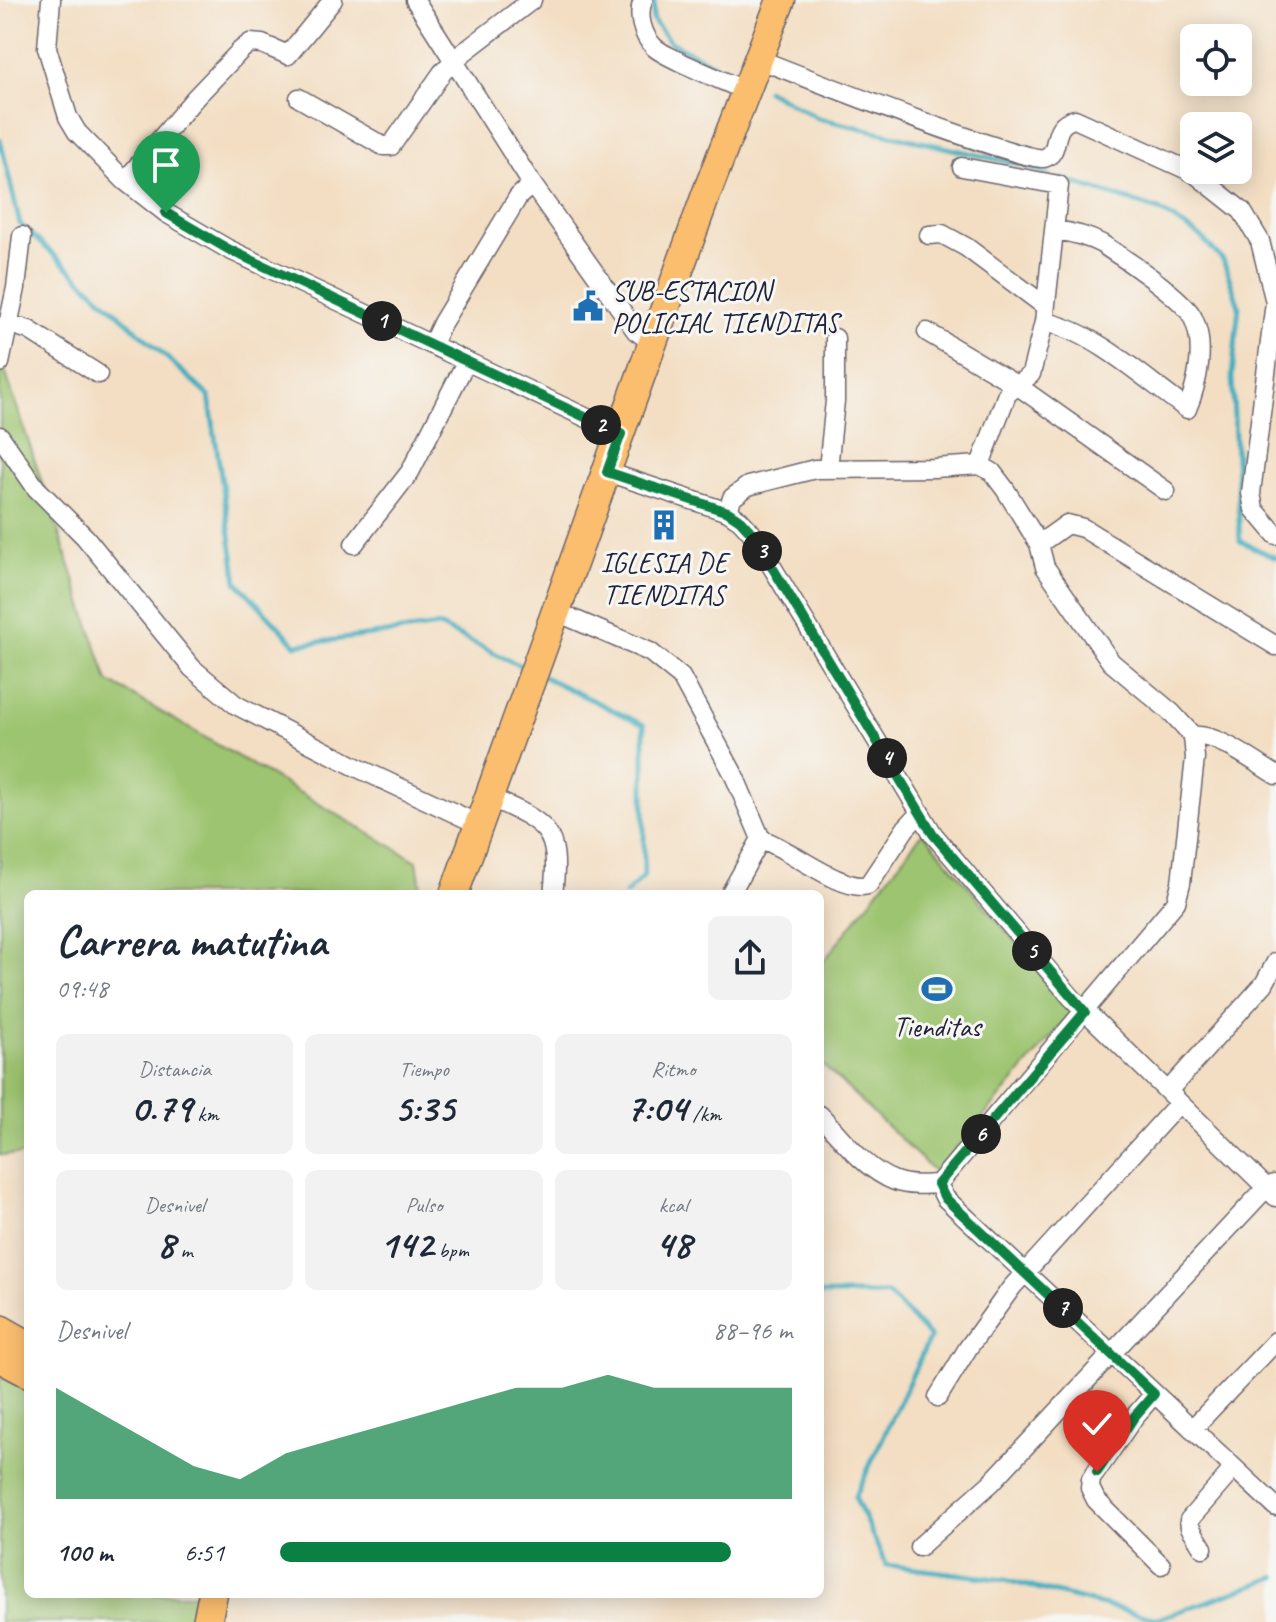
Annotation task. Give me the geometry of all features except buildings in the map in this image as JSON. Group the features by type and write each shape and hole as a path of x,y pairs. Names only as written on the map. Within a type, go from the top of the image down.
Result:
{"main road":[{"path":"456,890 653,343 781,0"},
{"path":"14,1342 24,1364"},
{"path":"207,1622 212,1598"},
{"path":"224,1622 227,1598"}],"street":[{"path":"51,0 47,48 68,117 90,149 166,213 228,249 621,434"},
{"path":"125,181 195,98 241,50 250,43 262,44 288,55 333,0"},
{"path":"415,0 532,184 636,331 653,343"},
{"path":"299,98 373,141 391,146 455,59 532,0"},
{"path":"643,0 639,13 643,29 655,48 746,91"},
{"path":"758,59 997,147 1038,159 1047,158 1053,152 1060,126 1065,121 1075,119 1194,173 1242,211 1260,241 1275,302 1251,493 1254,509 1276,535"},
{"path":"962,167 1059,185 1045,314 1031,374 1007,394 980,465"},
{"path":"432,344 518,197 532,184"},
{"path":"929,235 942,234 966,247 1045,314 1085,335 1187,409 1195,389 1199,345 1194,320 1185,304 1101,244 1074,233 1054,230"},
{"path":"0,363 16,288 22,236"},
{"path":"7,323 29,330 98,374"},
{"path":"927,332 1018,386 1166,491"},
{"path":"828,469 835,401 835,338"},
{"path":"354,544 410,472 466,362"},
{"path":"0,436 36,488 95,548 192,668 236,705 358,768 480,825"},
{"path":"728,512 732,498 748,486 815,469 980,465 992,472 1005,489 1039,544 1045,567 1111,662 1172,713 1193,736 1195,758 1181,883 1176,902 938,1184 913,1185 894,1181 879,1173 824,1119"},
{"path":"607,472 728,512 740,520 751,532 933,834 1085,1012 1273,1190 991,1483 919,1547"},
{"path":"1039,544 1067,524 1083,528 1276,646"},
{"path":"557,612 650,652 681,677 733,773 761,839 860,888 868,885 906,828 920,813"},
{"path":"1193,736 1201,735 1221,743 1276,775"},
{"path":"491,798 534,817 550,836 555,851 553,890"},
{"path":"732,890 761,839"},
{"path":"938,1397 968,1348 1012,1287 1173,1097 1264,984 1276,962"},
{"path":"938,1184 945,1198 1276,1507"},
{"path":"1192,1429 1276,1341"},
{"path":"1154,1394 1091,1479 1090,1488 1096,1500 1161,1565"},
{"path":"1203,1548 1189,1520 1234,1468"}],"green space":[{"path":"0,356 108,681 417,861 421,890 24,890 24,1155 0,1155"},
{"name":"Tienditas","path":"923,832 1073,1011 936,1173 824,1066 824,961"},
{"path":"0,1376 24,1388 24,1598 195,1598 192,1622 0,1622"}],"waterway":[{"path":"654,0 653,20 670,42 736,76"},
{"path":"767,90 818,118 1017,164 1049,175"},
{"path":"0,139 20,224 209,396 237,582 296,645 439,626 525,668"},
{"path":"1062,179 1159,210 1200,236 1223,260 1239,306 1232,376 1240,541 1276,558"},
{"path":"542,676 644,725 644,876 630,890"},
{"path":"824,1294 888,1294 930,1337 855,1497 886,1565 1005,1580 1157,1619 1276,1577"}],"place":[{"name":"SUB-ESTACION POLICIAL TIENDITAS","path":"588,306"},
{"name":"IGLESIA DE TIENDITAS","path":"664,525"},
{"name":"Tienditas","path":"937,989"}],"route":[{"path":"166,213 228,249 621,434 607,472 728,512 751,532 933,834 1085,1012 938,1184 945,1198 1154,1394 1134,1417 1097,1472"}]}
